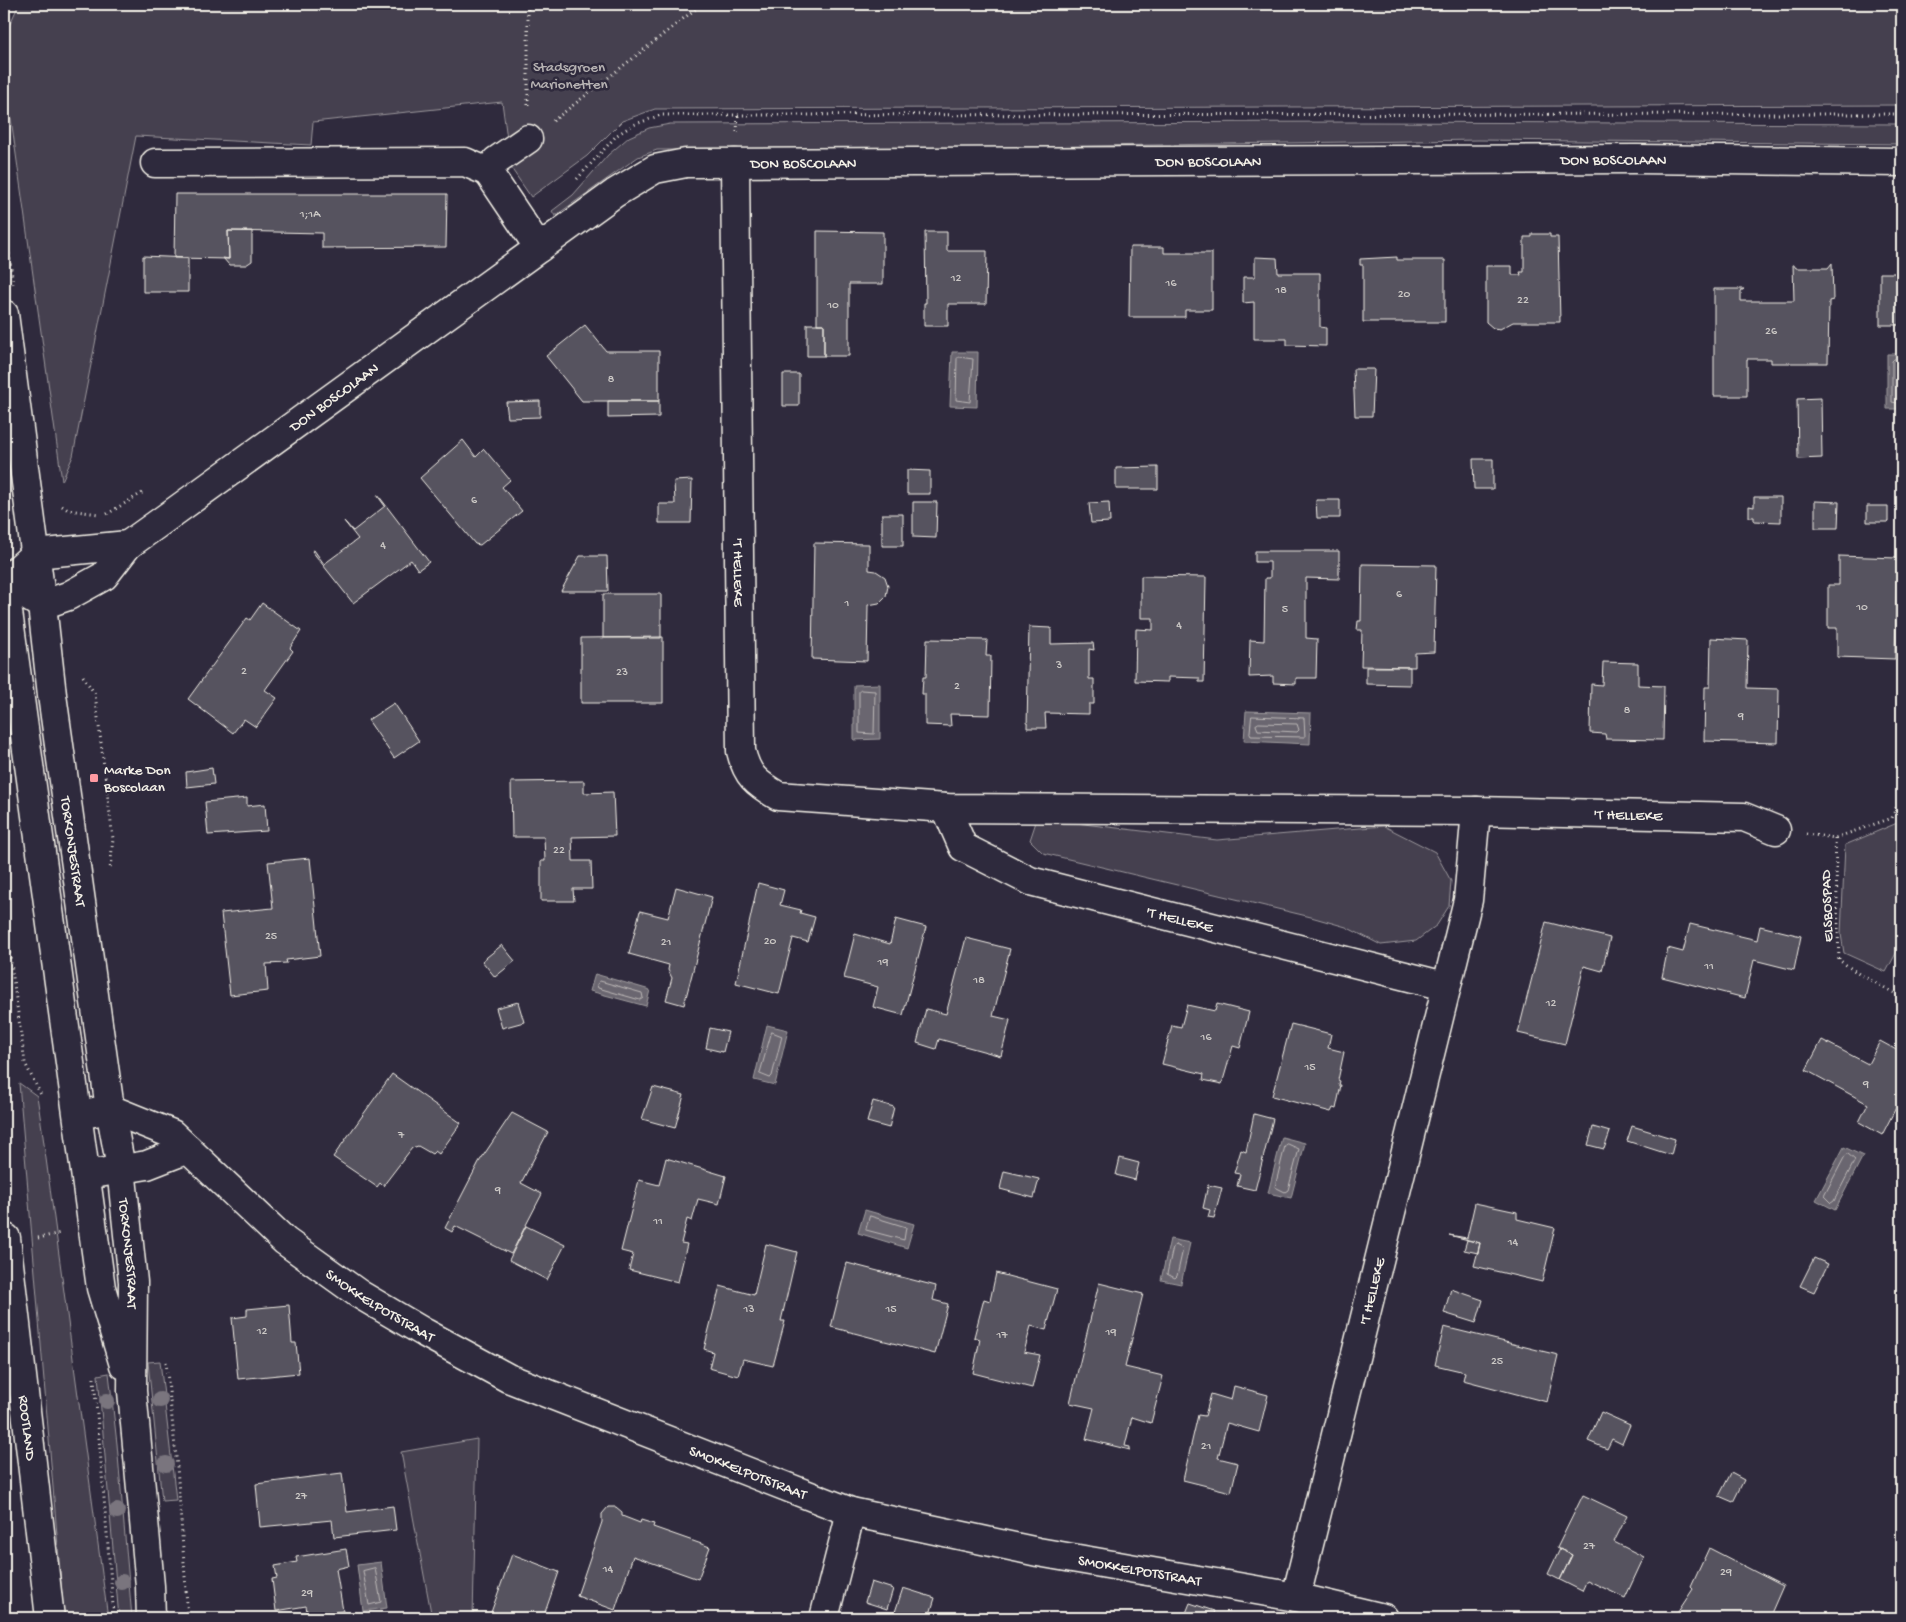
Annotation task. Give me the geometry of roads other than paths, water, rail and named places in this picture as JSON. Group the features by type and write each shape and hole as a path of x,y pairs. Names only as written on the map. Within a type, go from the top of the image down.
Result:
{"street":[{"path":"488,172 496,161 528,139"},
{"name":"DON BOSCOLAAN","path":"42,605 68,596 104,576 128,546 615,193 655,169 686,163 1618,159 1902,162"},
{"path":"155,163 465,162 488,172 540,248"},
{"name":"'T HELLEKE","path":"736,163 740,750 744,766 757,784 778,796 946,808 1476,811 1744,817 1776,830"},
{"name":"TORKONJESTRAAT","path":"4,314 52,695 110,1109 121,1168 133,1282 132,1391 150,1586 151,1618"},
{"path":"42,605 4,582 35,554 128,546"},
{"name":"TORKONJESTRAAT","path":"4,582 47,911 87,1175 101,1288 132,1391"},
{"name":"'T HELLEKE","path":"946,808 963,847 1030,881 1445,986"},
{"name":"'T HELLEKE","path":"1296,1597 1445,986 1468,900 1476,811"},
{"path":"78,1115 110,1109"},
{"name":"SMOKKELPOTSTRAAT","path":"110,1109 162,1128 188,1149 285,1240 359,1294 425,1333 508,1378 851,1512 1038,1552 1296,1597 1384,1618"},
{"path":"87,1175 147,1165 188,1149"},
{"name":"ROOTLAND","path":"6,1238 50,1618"},
{"path":"824,1618 851,1512"}],"water":[{"path":"952,352 978,352 977,407 950,406"},
{"path":"1887,354 1902,354 1902,409 1887,409"},
{"path":"880,684 880,739 854,740 854,685"},
{"path":"1246,711 1311,713 1310,744 1244,741"},
{"path":"595,974 650,990 646,1006 590,991"},
{"path":"767,1025 788,1030 775,1085 754,1080"},
{"path":"1282,1137 1305,1143 1291,1198 1268,1193"},
{"path":"1844,1147 1863,1156 1835,1210 1816,1200"},
{"path":"865,1210 914,1224 907,1248 858,1233"},
{"path":"1170,1239 1190,1243 1181,1284 1161,1280"},
{"path":"381,1562 387,1608 363,1611 357,1565"}],"place":[{"name":"Marke Don Boscolaan","path":"94,778"}],"park label":[{"name":"Stadsgroen Marionetten","path":"569,74"}]}
